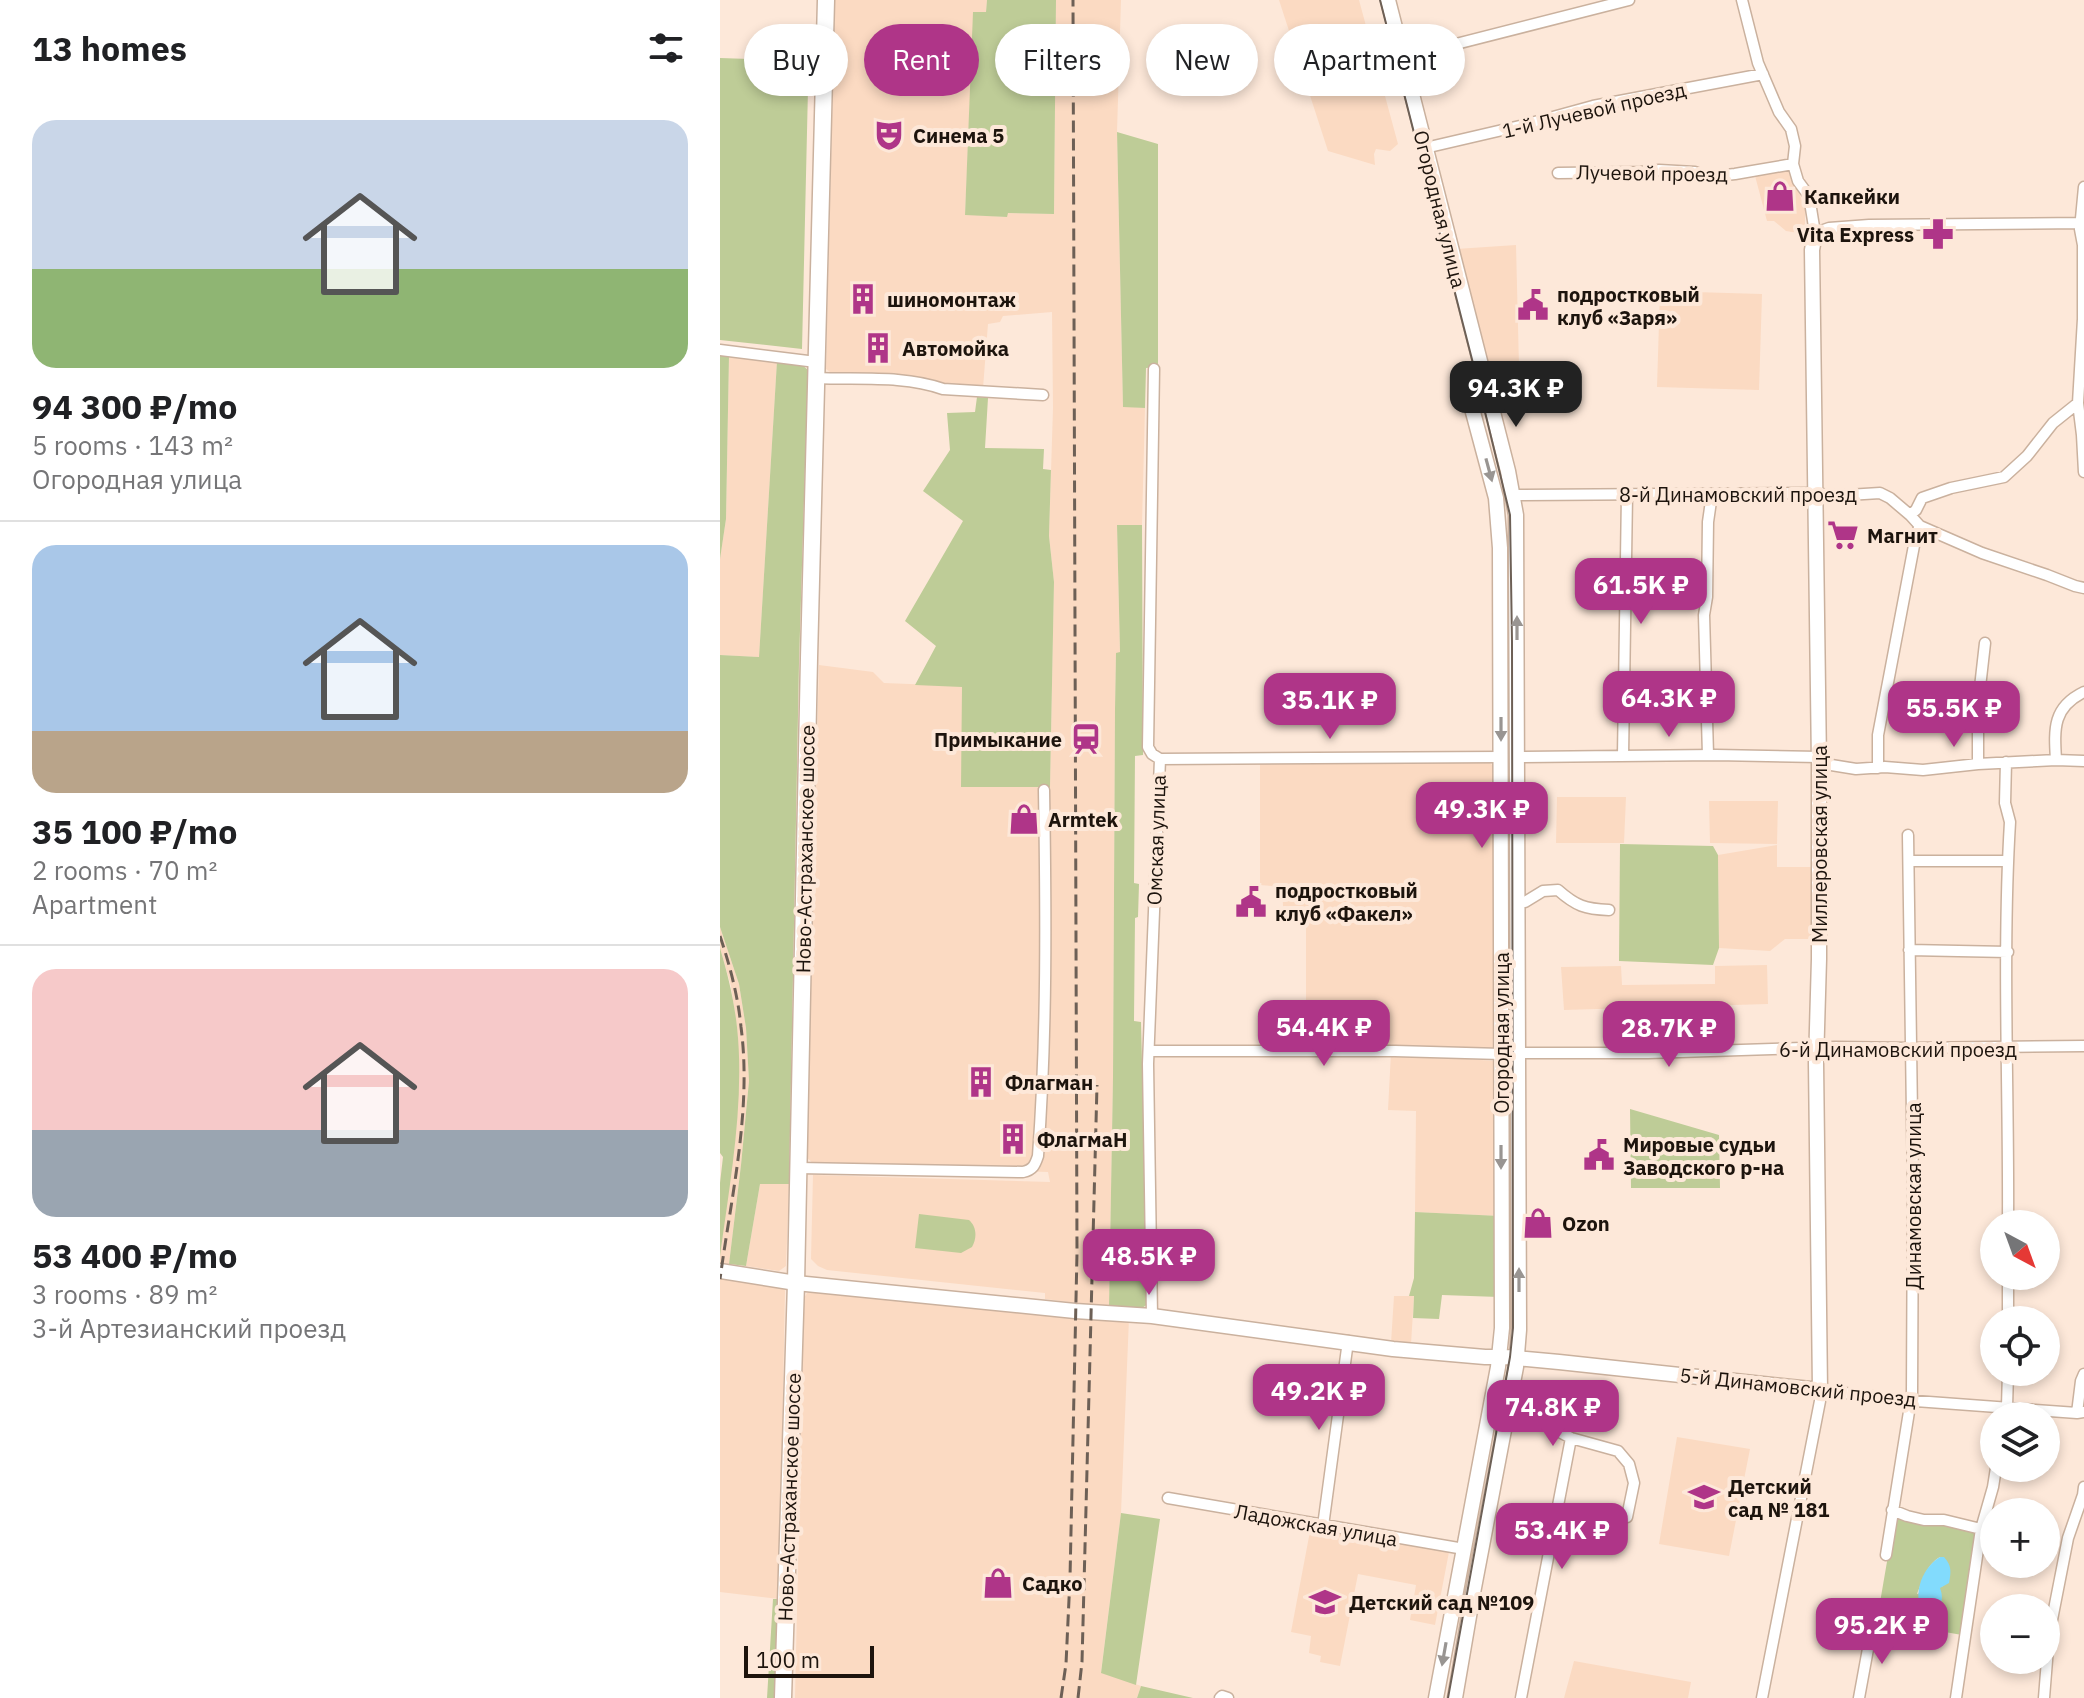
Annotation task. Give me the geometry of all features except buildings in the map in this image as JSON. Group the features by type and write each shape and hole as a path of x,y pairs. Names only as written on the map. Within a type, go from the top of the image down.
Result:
{"main road":[{"name":"Ново-Астраханское шоссе","path":"783,1698 796,1283 826,0"}],"street":[{"name":"Огородная улица","path":"1388,0 1393,24"},
{"path":"1465,42 1629,0"},
{"name":"Миллеровская улица","path":"1742,0 1755,54 1779,112 1791,129 1795,146 1793,164 1798,181 1809,196 1815,233 1812,250 1819,760 1816,1063 1820,1401 1762,1698"},
{"name":"1-й Лучевой проезд","path":"1425,148 1593,106 1763,74"},
{"name":"Огородная улица","path":"1411,96 1516,515 1519,1330 1517,1358 1455,1698"},
{"name":"Лучевой проезд","path":"1558,173 1659,170 1695,172 1707,177 1793,164"},
{"path":"2084,187 2083,319 2078,403 2084,472"},
{"path":"1815,233 1829,228 1869,225 2082,223"},
{"path":"720,350 816,370 943,389 1043,395"},
{"name":"Омская улица","path":"1152,1316 1149,1051 1160,759 1148,747 1154,369"},
{"name":"Огородная улица","path":"1436,1698 1499,1357 1502,1313 1500,548 1496,498 1470,401 1469,386 1481,371"},
{"path":"1910,515 1922,498 1951,488 2004,477 2027,456 2053,423 2078,403"},
{"name":"8-й Динамовский проезд","path":"1513,495 1816,493 1832,496 1880,493 1890,498 1920,526 1982,553 2084,588"},
{"path":"1623,756 1627,494"},
{"path":"1708,755 1704,615 1712,494"},
{"path":"1878,768 1878,735 1920,526"},
{"path":"1978,764 1978,705 1985,643"},
{"path":"2056,760 2058,717 2072,698 2084,692"},
{"path":"1517,757 1708,755 1819,760 1856,769 1923,770 2006,762 2084,761"},
{"path":"1160,759 1501,757"},
{"path":"2006,762 2005,803 2010,822 2005,984 2008,1210"},
{"path":"798,1168 1023,1172 1034,1166 1038,1156 1044,1080 1044,790"},
{"name":"Динамовская улица","path":"1886,1555 1911,1400 1912,1048 1908,835"},
{"path":"1909,861 2007,861"},
{"path":"1519,902 1525,902 1543,891 1558,890 1588,909 1609,910"},
{"path":"1909,950 2008,952"},
{"name":"6-й Динамовский проезд","path":"1519,1053 2084,1046"},
{"path":"1149,1051 1501,1054"},
{"name":"5-й Динамовский проезд","path":"720,1271 796,1283 1152,1316 1393,1349 1517,1358 1980,1408"},
{"path":"1323,1526 1348,1341"},
{"path":"2081,1413 2081,1381 2084,1374"},
{"name":"5-й Динамовский проезд","path":"2060,1412 2081,1413"},
{"path":"1505,1415 1543,1423 1571,1438 1618,1451 1629,1464 1634,1483 1627,1517"},
{"path":"1521,1698 1571,1438"},
{"path":"2044,1698 2049,1635 2068,1538 2084,1487"},
{"name":"Ладожская улица","path":"1168,1498 1464,1549"},
{"path":"1892,1510 1924,1520 1944,1520 1980,1529"},
{"path":"1956,1698 1980,1536"},
{"path":"1859,1698 1872,1627"},
{"path":"1220,1698 1228,1698"}],"shaded area":[{"path":"835,0 987,0 986,12 974,12 973,24 864,24 864,96 970,96 965,214 1006,217 1007,213 1054,214 1055,96 1118,96 1123,406 1145,408 1142,525 1117,525 1120,653 1116,653 1115,709 1109,1307 1045,1299 1045,1293 827,1270 811,1259 813,1175 1050,1182 1048,1172 815,1165 806,1157 819,665 873,672 884,683 962,686 962,786 1050,786 1054,582 1049,536 1052,312 1003,316 1000,322 988,324 983,388 834,375 826,369 833,96 848,96 848,24 834,24"},
{"path":"1056,0 1121,0 1120,24 1056,24"},
{"path":"1279,0 1359,0 1366,24 1287,24"},
{"path":"1310,96 1385,96 1398,144 1390,151 1376,149 1375,165 1328,151"},
{"path":"1786,170 1791,173 1805,208 1805,234 1786,231 1774,221 1767,221 1754,172"},
{"path":"1516,245 1519,367 1487,372 1456,249"},
{"path":"1660,291 1762,294 1759,390 1657,387"},
{"path":"729,356 777,361 759,657 720,655 720,559 726,519"},
{"path":"1260,762 1490,763 1494,767 1494,1049 1306,1047 1306,924 1284,924 1282,887 1260,885"},
{"path":"1557,797 1626,797 1624,843 1556,843"},
{"path":"1709,801 1778,801 1777,844 1710,843"},
{"path":"1777,845 1777,867 1814,867 1813,939 1785,939 1770,951 1719,948 1718,855"},
{"path":"720,927 739,984 746,1028 749,1081 729,1264 720,1263 720,1256 739,1081 737,1029 731,986 720,948"},
{"path":"1767,965 1768,1004 1564,1010 1561,967 1621,966 1622,985 1715,984 1715,966"},
{"path":"1391,1053 1493,1061 1500,1216 1415,1212 1416,1111 1388,1110"},
{"path":"760,1184 789,1184 786,1266 779,1271 746,1266"},
{"path":"720,1276 784,1287 785,1291 779,1599 720,1592"},
{"path":"814,1290 1129,1318 1121,1513 1101,1672 1141,1686 1137,1698 795,1698 804,1298"},
{"path":"1394,1296 1414,1296 1411,1344 1391,1343"},
{"name":"Детский сад № 181","path":"1677,1437 1750,1449 1729,1556 1659,1544"},
{"name":"Детский сад №109","path":"1311,1526 1449,1552 1435,1625 1410,1620 1416,1585 1358,1574 1340,1666 1320,1662 1321,1656 1309,1653 1311,1636 1291,1632"},
{"path":"1574,1661 1691,1682 1688,1698 1564,1698"}],"green space":[{"path":"987,0 1056,0 1056,24 995,24 995,96 1055,96 1054,214 1008,213 1007,217 965,215 970,96 979,96 979,24 973,24 973,12 986,12"},
{"path":"720,58 744,59 744,96 808,96 802,349 720,340"},
{"path":"1117,132 1158,144 1158,367 1146,368 1145,408 1123,407"},
{"path":"720,355 729,356 726,519 720,559"},
{"path":"777,361 801,364 808,370 789,1184 760,1184 746,1266 729,1264 749,1081 746,1028 739,984 720,927 720,655 759,657"},
{"path":"977,397 988,398 985,448 1044,449 1043,469 1051,470 1049,536 1054,582 1050,787 961,787 962,687 915,685 936,646 905,621 963,521 923,491 950,450 947,413 975,412"},
{"path":"1117,525 1142,525 1143,755 1135,756 1134,883 1139,884 1138,917 1135,918 1134,1021 1141,1022 1148,1304 1139,1310 1109,1307 1115,709 1116,653 1120,652"},
{"path":"1620,844 1713,846 1718,855 1719,948 1713,965 1619,961"},
{"path":"720,948 736,1017 739,1084 720,1256 723,1157 720,1153"},
{"path":"1630,1109 1719,1135 1720,1188 1631,1188"},
{"path":"1415,1212 1500,1216 1499,1297 1442,1295 1439,1319 1413,1318 1414,1296 1409,1296 1414,1278"},
{"path":"919,1214 969,1220 975,1233 972,1247 961,1253 915,1248"},
{"path":"1121,1513 1160,1519 1136,1685 1101,1673"},
{"path":"1895,1515 1944,1521 1977,1533 1962,1635 1877,1620","holes":["1940,1557 1943,1586 1917,1594 1928,1569"]},
{"path":"773,1599 779,1599 775,1698 767,1698"},
{"path":"1141,1686 1193,1698 1137,1698"}],"water":[{"path":"1944,1557 1950,1566 1949,1583 1940,1588 1940,1604 1928,1617 1922,1610 1918,1594 1927,1569"}],"tram line":[{"path":"1380,0 1510,515 1513,1328 1448,1698"}],"railway":[{"path":"1061,1698 1066,1664 1070,1578 1077,1253 1073,0"},
{"path":"720,936 740,1015 744,1058 739,1153 720,1279"},
{"path":"1078,1698 1082,1662 1097,1085"}],"place":[{"name":"Синема 5","path":"889,135"},
{"name":"Капкейки","path":"1780,196"},
{"name":"Vita Express","path":"1938,234"},
{"name":"шиномонтаж","path":"863,299"},
{"name":"подростковый клуб «Заря»","path":"1533,305"},
{"name":"Автомойка","path":"878,348"},
{"name":"Магнит","path":"1843,535"},
{"name":"Примыкание","path":"1086,739"},
{"name":"Armtek","path":"1024,819"},
{"name":"подростковый клуб «Факел»","path":"1251,902"},
{"name":"Флагман","path":"981,1082"},
{"name":"ФлагмаН","path":"1013,1139"},
{"name":"Мировые судьи Заводского р-на","path":"1599,1155"},
{"name":"Ozon","path":"1538,1223"},
{"name":"Детский сад № 181","path":"1704,1497"},
{"name":"Садко","path":"998,1583"},
{"name":"Детский сад №109","path":"1325,1602"}]}
